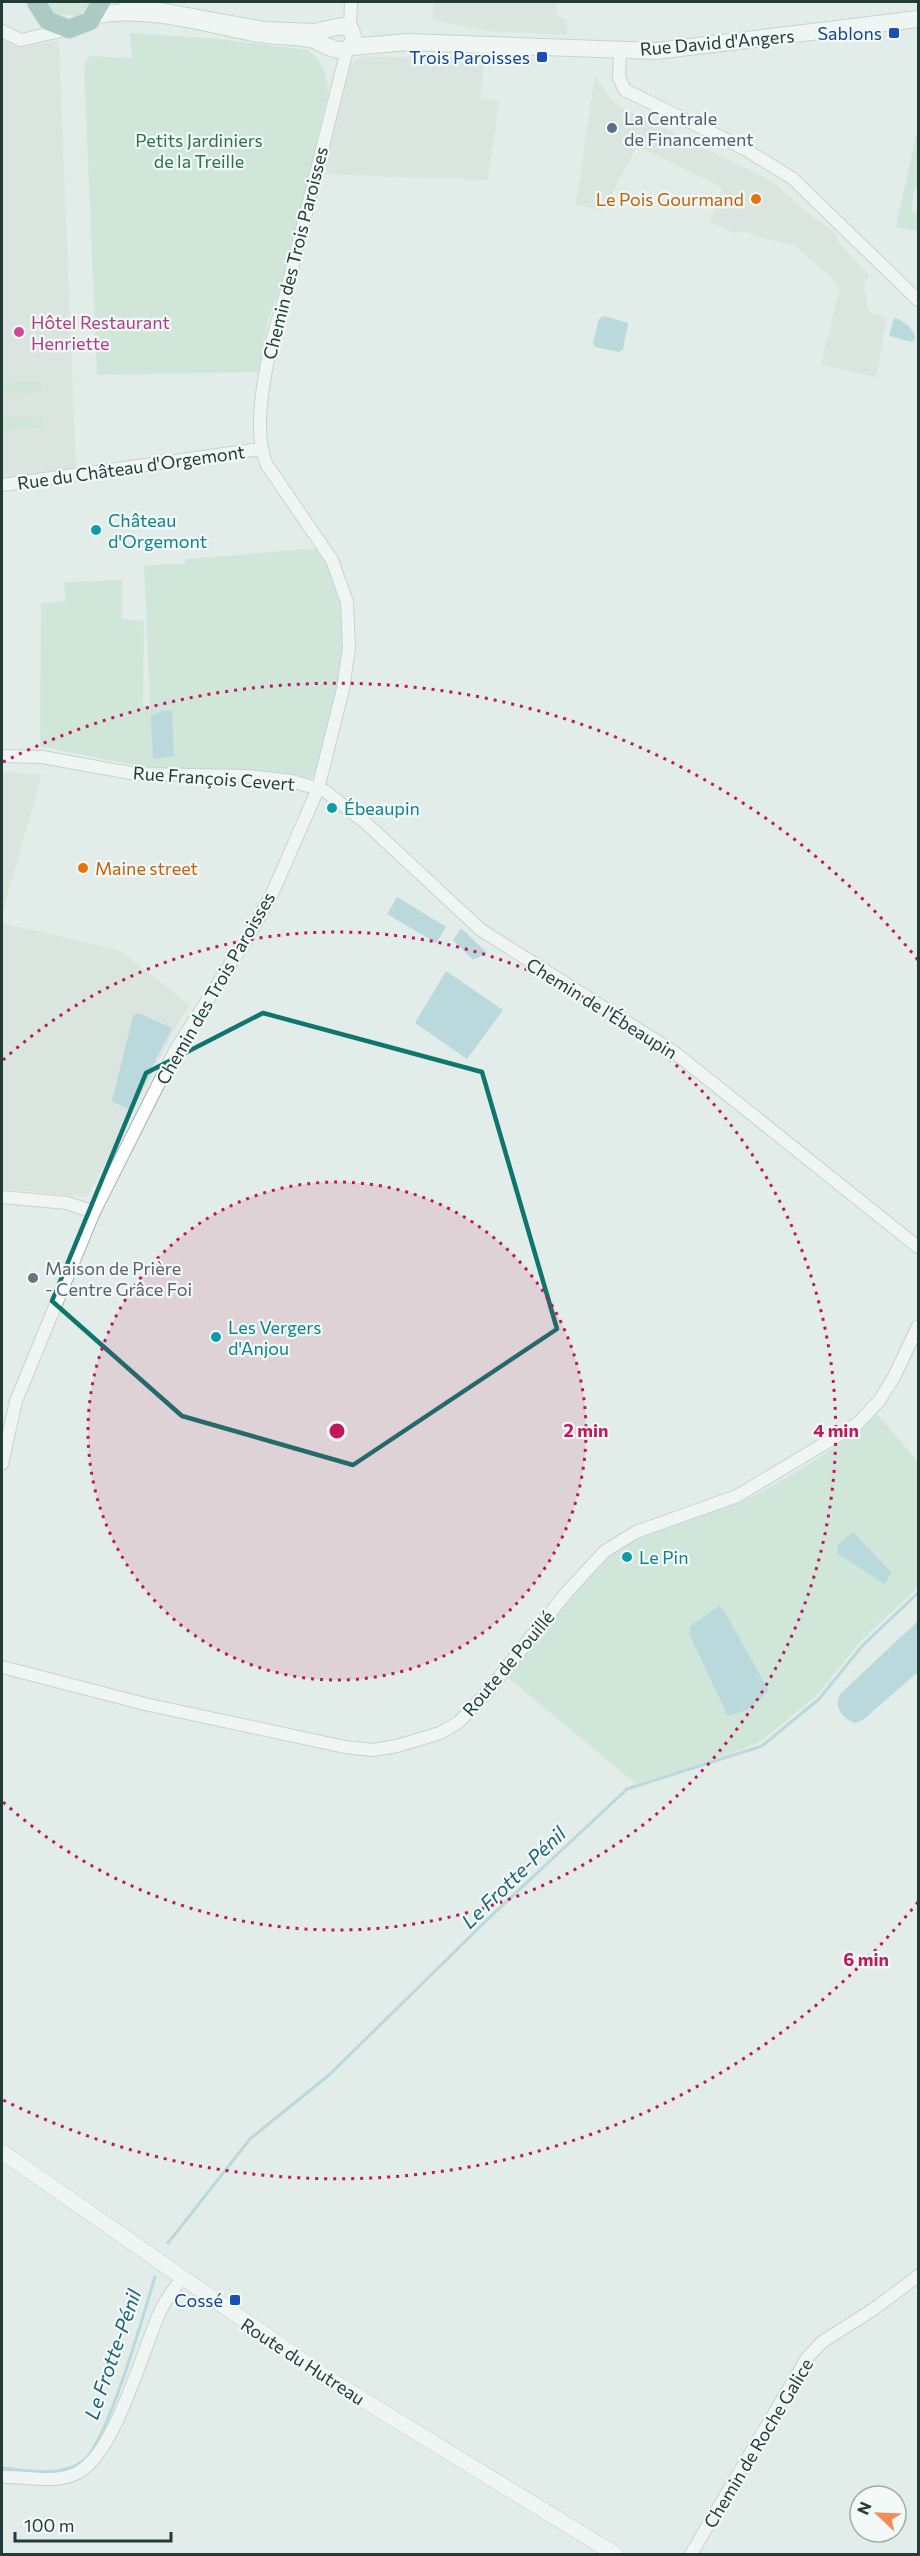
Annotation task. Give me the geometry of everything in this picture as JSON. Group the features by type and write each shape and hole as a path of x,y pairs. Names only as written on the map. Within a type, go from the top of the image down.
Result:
{"main road":[{"path":"127,2 155,10 264,30 342,39"},
{"path":"36,7 56,26 69,29 82,26 98,9 160,16 263,34 313,40 342,39"},
{"name":"Rue David d'Angers","path":"342,39 656,51 918,19"}],"street":[{"path":"342,39 346,2"},
{"name":"Chemin des Trois Paroisses","path":"2,1464 16,1401 94,1212 175,1051 249,935 271,896 318,789 343,689 349,648 347,602 332,560 267,465 260,449 266,375 273,334 284,301 336,93 336,69 351,2"},
{"path":"36,7 39,35"},
{"path":"2,31 21,40 69,29"},
{"path":"620,50 619,78 625,90 743,148 792,178 918,300"},
{"name":"Rue du Château d'Orgemont","path":"2,485 260,449"},
{"name":"Rue François Cevert","path":"2,756 42,757 136,774 246,776 292,781 318,789"},
{"name":"Chemin de l'Ébeaupin","path":"318,789 331,795 367,824 486,934 674,1052 918,1247"},
{"path":"2,1197 67,1203 94,1212"},
{"name":"Route de Pouillé","path":"2,1667 145,1704 345,1747 373,1750 420,1740 459,1722 482,1698 589,1566 614,1545 641,1530 737,1496 857,1424 879,1401 894,1377 918,1326"},
{"name":"Route du Hutreau","path":"2,2152 181,2279 326,2377 615,2554"},
{"name":"Chemin de Roche Galice","path":"691,2554 807,2358 822,2342 874,2309 918,2276"},
{"path":"2,2477 63,2478 76,2474 90,2464 126,2399 159,2311 181,2279"}],"highlighted area":[{"path":"263,1013 482,1072 557,1329 353,1465 182,1416 52,1301 146,1073"}],"shaded area":[{"path":"434,2 556,2 557,16 567,20 567,35 487,31 432,20"},
{"path":"2,39 24,47 57,41 59,43 76,469 2,482"},
{"path":"362,56 484,60 481,99 499,101 488,180 321,174 351,64"},
{"path":"595,75 610,99 618,106 772,181 807,213 835,232 838,242 870,276 864,283 868,311 887,318 876,377 821,365 839,291 835,281 796,246 765,239 746,231 735,233 709,222 723,188 637,146 603,210 576,205"},
{"path":"2,772 42,774 2,915"},
{"path":"2,923 119,950 190,1005 180,1019 87,1197 2,1189"}],"green space":[{"path":"47,2 90,2 79,16 55,14"},
{"name":"Petits Jardiniers de la Treille","path":"130,33 217,39 307,50 317,58 324,70 328,95 285,275 268,321 260,368 257,372 97,375 84,69 88,56 132,58"},
{"path":"918,126 918,184 913,195 912,211 918,215 918,231 896,227"},
{"path":"41,381 42,392 2,394 2,383"},
{"path":"43,416 44,428 2,430 2,418"},
{"path":"318,548 340,596 344,612 345,633 337,696 315,776 309,779 248,772 153,769 40,746 41,603 66,601 64,582 122,580 122,619 144,621 143,706 150,706 144,565 185,564 185,559"},
{"path":"877,1414 918,1462 918,1587 861,1641 816,1696 760,1742 712,1761 636,1784 506,1676 560,1604 608,1555 637,1537 735,1504 771,1487 828,1451"}],"water":[{"path":"604,316 628,323 623,349 619,352 595,347 593,343 599,319"},
{"path":"894,318 908,325 915,338 912,342 889,336"},
{"path":"162,711 172,711 174,756 153,759 151,716"},
{"path":"397,897 446,927 436,943 387,914"},
{"path":"461,929 487,953 473,960 453,940"},
{"path":"446,971 503,1010 467,1059 415,1023"},
{"path":"138,1013 172,1028 130,1110 112,1101 133,1016"},
{"path":"853,1532 892,1573 884,1584 837,1553 838,1545"},
{"path":"719,1606 723,1609 769,1691 747,1710 728,1716 689,1634 690,1626"},
{"path":"918,1621 918,1672 864,1719 856,1723 843,1716 838,1704 840,1694"}],"waterway":[{"name":"Le Frotte-Pénil","path":"168,2243 250,2139 329,2075 488,1919 627,1789 762,1746 819,1699 863,1645 918,1593"},
{"name":"Le Frotte-Pénil","path":"2,2468 44,2472 65,2470 83,2461 93,2449 114,2404 155,2277"}],"place":[{"name":"Sablons","path":"894,33"},
{"name":"Trois Paroisses","path":"542,57"},
{"name":"La Centrale de Financement","path":"612,128"},
{"name":"Le Pois Gourmand","path":"756,199"},
{"name":"Hôtel Restaurant Henriette","path":"19,332"},
{"name":"Château d'Orgemont","path":"96,530"},
{"name":"Ébeaupin","path":"332,808"},
{"name":"Maine street","path":"83,868"},
{"name":"Maison de Prière - Centre Grâce Foi","path":"33,1278"},
{"name":"Les Vergers d'Anjou","path":"216,1337"},
{"name":"Le Pin","path":"627,1557"},
{"name":"Cossé","path":"235,2300"}]}
